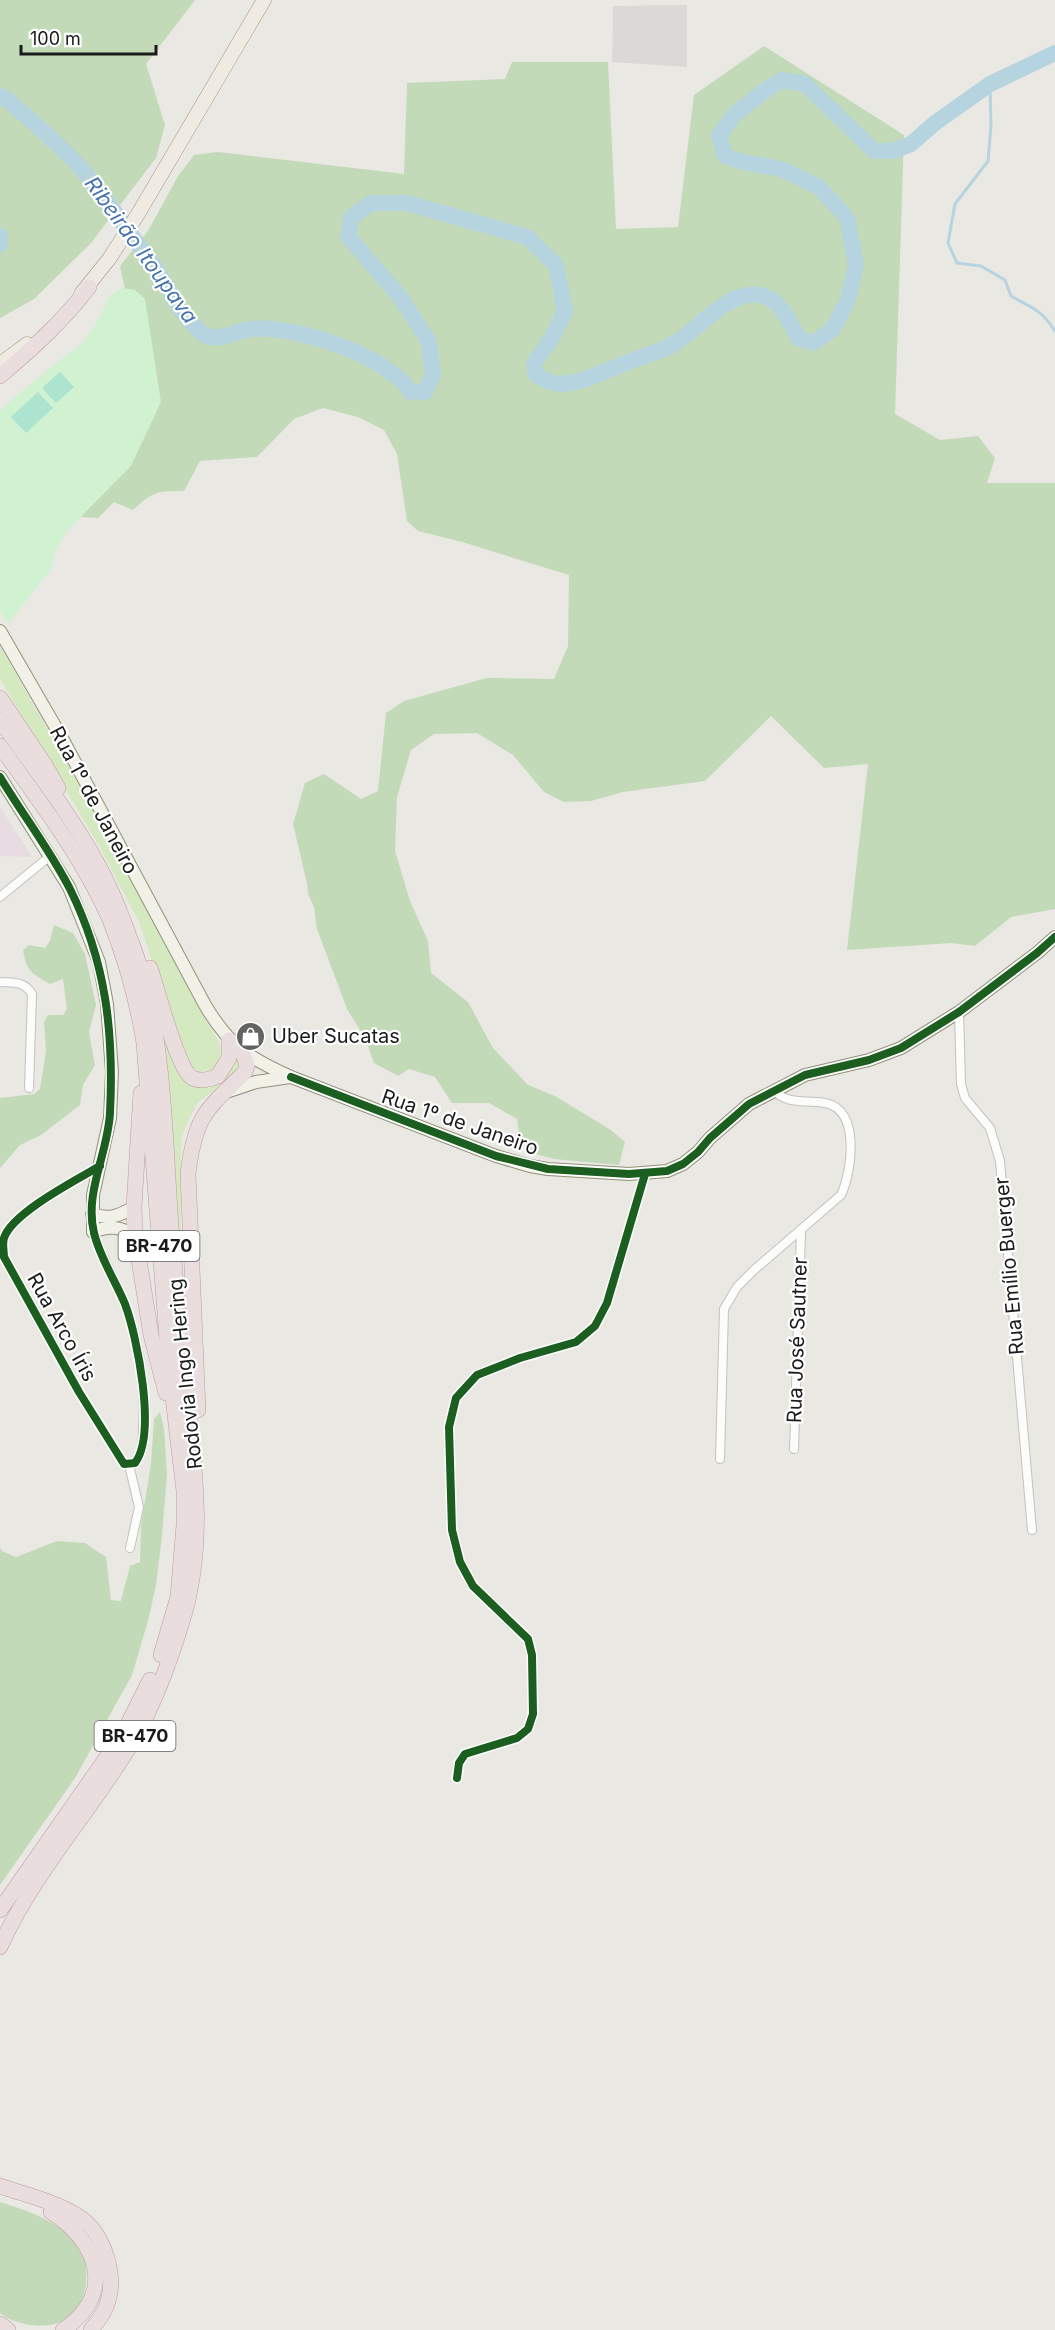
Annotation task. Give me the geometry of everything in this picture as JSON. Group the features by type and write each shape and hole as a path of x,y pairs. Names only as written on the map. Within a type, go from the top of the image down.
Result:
{"highway":[{"path":"0,376 41,341 70,312 89,286"},
{"path":"0,698 45,765 97,862"},
{"name":"Rodovia Ingo Hering","path":"0,720 97,862 142,973 157,1044 166,1129 172,1239 183,1361 196,1467 198,1515 192,1588 171,1656 145,1718 26,1898 0,1947"},
{"name":"Rodovia Ingo Hering","path":"0,746 38,797 90,882 109,918 124,958 137,1005 152,1131 159,1250 182,1464 184,1525 178,1597 161,1654 136,1711 123,1734 0,1910"},
{"path":"109,888 128,917 144,953 185,1070 195,1079 212,1079 218,1076 229,1058 230,1040"},
{"path":"198,1515 201,1456 193,1326 188,1174 192,1144 198,1123 210,1106 245,1072 247,1065 242,1051"},
{"path":"146,1070 141,1090 134,1207 135,1235 153,1343 161,1379 176,1422"},
{"path":"1,2189 52,2212 73,2227 91,2254 96,2281 94,2293 83,2313 63,2330"},
{"path":"1,2189 55,2205 79,2217 104,2250 110,2268 110,2287 106,2307 91,2330"},
{"path":"0,2324 8,2330"}],"main road":[{"path":"0,364 57,319 89,286 138,214 264,0"}],"street":[{"name":"Rua 1º de Janeiro","path":"0,631 63,740 205,1005 230,1040 242,1051 291,1077 496,1156 530,1166 645,1174 667,1171 683,1164 749,1104 773,1090 805,1075 869,1060 901,1048 959,1012 1055,937"},
{"path":"0,777 69,887 99,962 107,1004 112,1072 110,1118 93,1195 92,1214 93,1232 101,1255 129,1317 137,1348 143,1396 142,1450 135,1463 129,1465 139,1507 130,1548"},
{"path":"0,897 50,856"},
{"path":"0,982 21,983 28,987 32,994 29,1088"},
{"name":"Rua Emílio Buerger","path":"959,1012 961,1084 964,1098 990,1128 1000,1161 1032,1530"},
{"path":"225,1092 256,1082 291,1077"},
{"path":"720,1459 724,1309 737,1287 841,1195 848,1181 851,1140 845,1116 838,1108 826,1103 790,1101 781,1098 773,1090"},
{"name":"Rua Arco Íris","path":"100,1166 29,1210 11,1224 3,1239 4,1257 79,1392 124,1464 129,1465"},
{"path":"457,1778 459,1763 465,1754 517,1738 528,1729 532,1714 532,1655 528,1639 473,1586 460,1562 452,1530 449,1427 456,1398 477,1375 520,1358 576,1342 595,1326 607,1303 645,1174"},
{"path":"92,1214 102,1218 113,1217 134,1207"},
{"path":"93,1232 113,1227 135,1235"},
{"name":"Rua José Sautner","path":"794,1449 801,1232"}],"shaded area":[{"path":"687,5 687,67 612,62 613,6"},
{"path":"0,807 32,857 0,856"}],"green space":[{"path":"0,0 195,0 146,64 165,125 156,158 91,243 34,299 0,318"},
{"path":"764,46 904,135 895,414 940,440 978,436 995,458 987,483 1055,483 1055,909 1011,917 975,946 951,943 847,950 868,764 824,768 771,716 705,781 623,792 591,801 564,802 544,792 513,755 477,733 434,734 411,750 397,797 395,851 410,901 428,941 431,973 468,1002 493,1048 528,1085 555,1096 611,1130 625,1142 619,1165 554,1159 528,1152 520,1140 517,1119 489,1103 452,1103 435,1077 409,1069 398,1076 374,1063 365,1038 347,1009 317,929 314,907 308,894 293,824 305,783 324,774 361,799 378,791 386,713 404,701 487,678 554,679 568,646 569,575 418,531 407,521 397,454 384,430 358,417 323,408 294,419 257,457 200,461 184,491 156,493 133,510 114,502 98,518 80,517 65,511 129,309 120,266 148,231 178,176 194,155 218,152 404,174 407,83 505,79 512,62 608,62 616,229 678,227 694,95"},
{"path":"122,288 135,290 145,299 161,402 131,466 70,528 57,547 50,570 8,624 0,611 0,410 82,344 96,324 110,295"},
{"path":"60,372 74,387 56,403 42,388"},
{"path":"38,392 53,408 26,433 11,417"},
{"path":"0,646 152,913 194,1000 218,1040 221,1050 220,1058 213,1070 200,1072 187,1064 139,922 98,844 0,679"},
{"path":"54,925 73,933 85,954 96,1005 89,1032 95,1065 83,1085 80,1105 41,1135 20,1145 0,1168 0,1098 34,1094 40,1089 46,1051 44,1022 48,1015 63,1015 67,1009 63,979 50,984 35,974 26,963 23,950 29,945 45,948 50,941"},
{"path":"163,1020 176,1064 185,1079 192,1085 224,1078 237,1057 242,1065 227,1081 198,1102 181,1139 181,1264 169,1081"},
{"path":"160,1412 164,1429 167,1474 162,1536 156,1585 132,1675 75,1778 0,1885 0,1547 2,1551 16,1557 57,1541 85,1543 106,1557 111,1600 121,1601 130,1566 140,1562 141,1525 151,1464 154,1419"},
{"path":"0,2202 45,2219 79,2244 86,2263 86,2282 80,2305 67,2319 48,2325 25,2324 0,2313"}],"waterway":[{"name":"Ribeirão Itoupava","path":"0,96 7,99 52,139 87,175 155,268 187,318 202,333 219,337 250,329 269,329 314,337 360,354 398,378 411,392 425,392 433,375 428,340 400,297 348,236 351,218 371,203 407,203 527,237 556,265 565,311 552,338 534,363 536,375 551,382 562,384 580,381 665,348 680,340 724,305 747,295 760,295 773,301 792,325 798,338 813,343 832,330 848,300 856,264 847,218 819,187 781,169 725,156 719,136 734,115 782,80 805,84 874,151 893,151 911,144 935,123 990,84 1055,53"},
{"path":"990,84 991,126 988,161 955,204 948,243 957,263 981,266 1005,280 1011,296 1040,313 1055,331"},
{"name":"Ribeirão Itoupava","path":"0,236 0,244"}],"cycle path":[{"path":"0,777 54,860 70,889 92,943 100,971 109,1026 111,1083 108,1128 105,1143 101,1158 98,1173 94,1188 92,1218 100,1251 125,1304 135,1338 145,1408 141,1449 135,1463 124,1464 79,1392 4,1257 4,1238 9,1228 19,1218 61,1188 76,1180 89,1172 100,1166"},
{"path":"291,1077 496,1156 548,1169 629,1174 667,1171 683,1164 698,1152 710,1138 749,1104 805,1075 869,1060 901,1048 959,1012 1055,937"},
{"path":"457,1778 459,1763 465,1754 517,1738 528,1729 533,1714 532,1655 528,1639 473,1586 460,1562 452,1530 449,1427 456,1398 477,1375 520,1358 576,1342 595,1326 607,1303 645,1174"}],"place":[{"name":"Uber Sucatas","path":"251,1036"}]}
